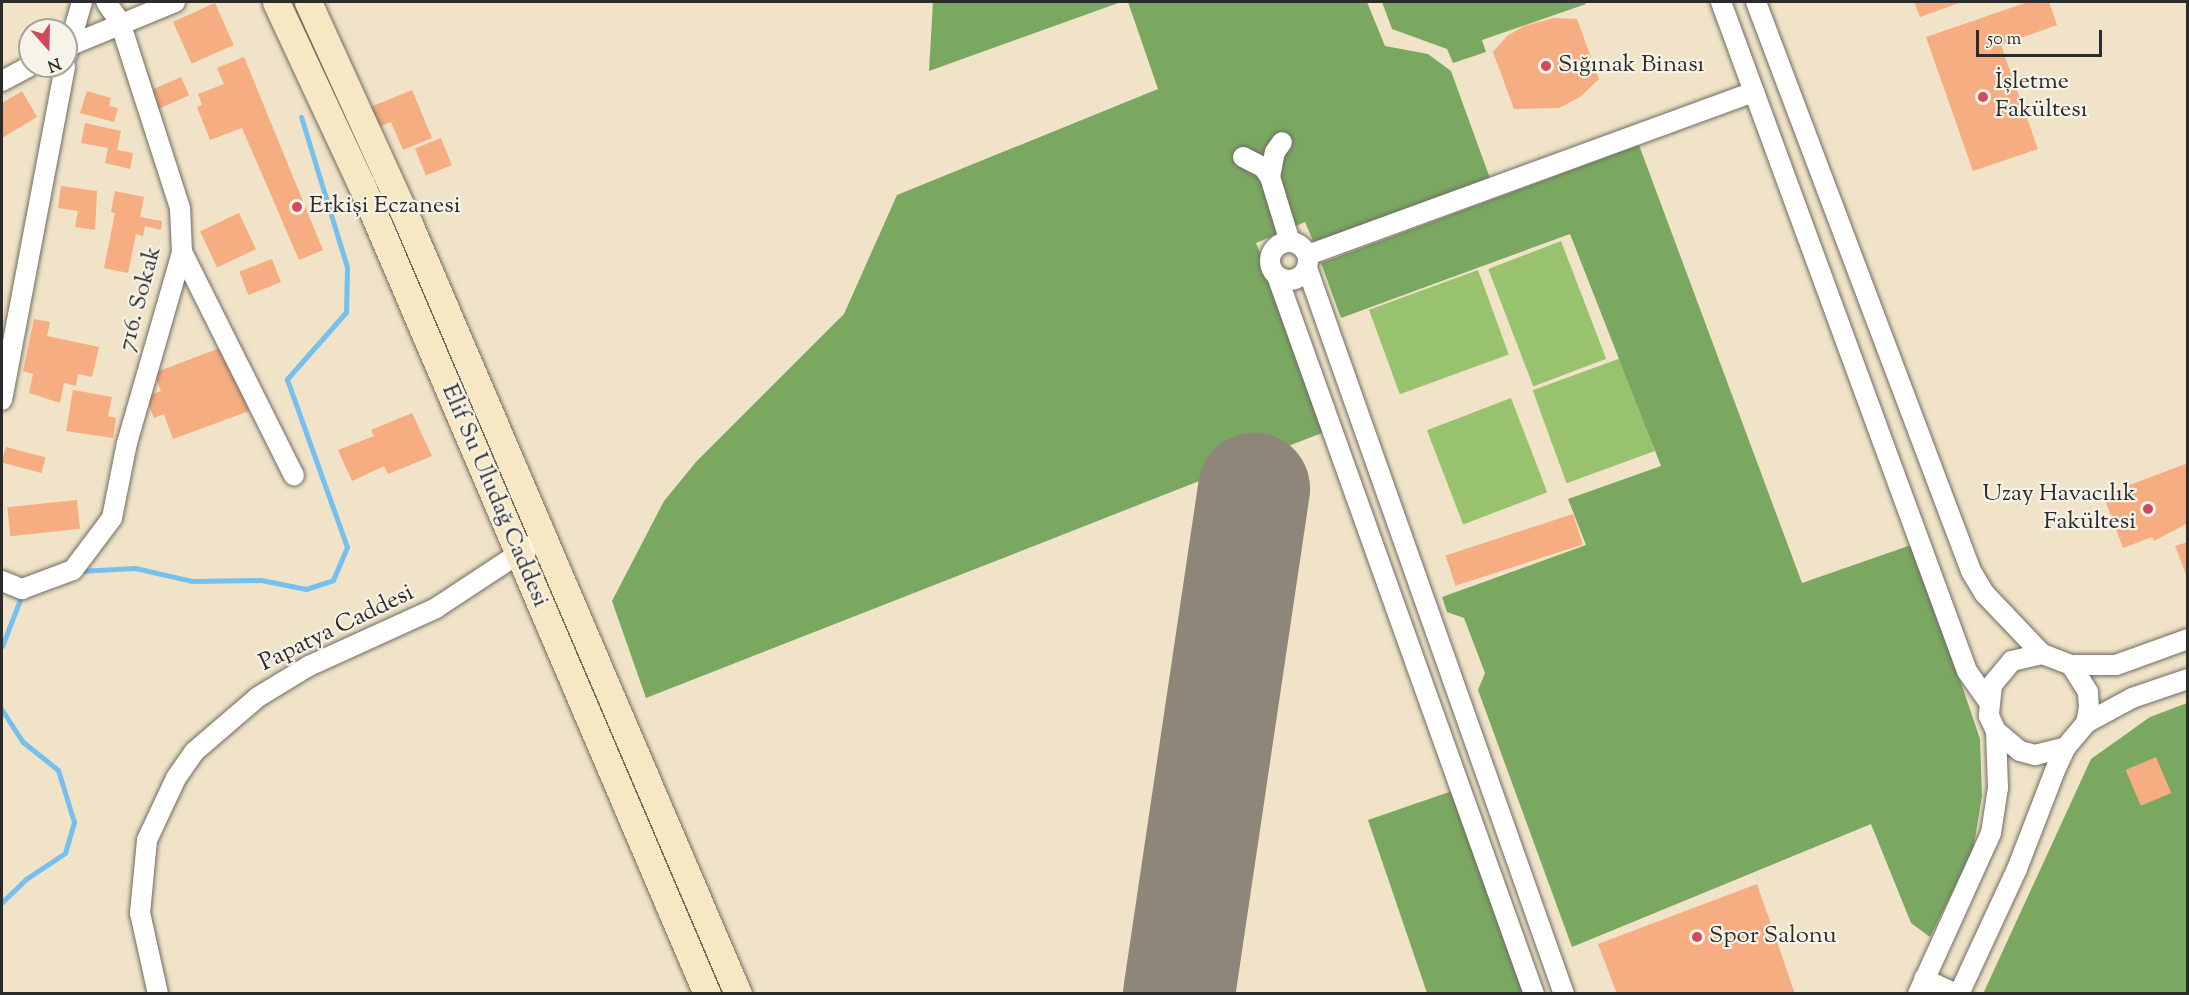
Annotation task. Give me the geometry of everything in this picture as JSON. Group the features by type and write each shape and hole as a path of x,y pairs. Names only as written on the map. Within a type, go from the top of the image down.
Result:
{"main road":[{"name":"Elif Su Uludağ Caddesi","path":"276,2 361,184 706,993"},
{"name":"Elif Su Uludağ Caddesi","path":"308,2 414,235 738,993"}],"street":[{"path":"77,18 82,2"},
{"name":"716. Sokak","path":"2,581 22,589 73,570 112,518 126,443 182,252 180,208 120,21 106,2"},
{"path":"78,46 120,21 175,2"},
{"path":"1721,2 1967,670 1988,701 1996,731 1998,788 1991,833 1921,986 1958,993 2017,869 2066,747 2086,723 2132,698 2187,679"},
{"path":"1756,2 1971,571 1984,593 2042,654 2071,665 2116,665 2187,639"},
{"path":"2,81 18,72"},
{"path":"2,399 63,78"},
{"path":"1277,276 1294,279 1307,262 1754,92"},
{"path":"1270,177 1275,152 1282,142"},
{"path":"1244,156 1263,167 1270,177 1290,242"},
{"path":"1809,241 1841,229"},
{"path":"1534,993 1277,276 1271,265 1272,254 1281,244 1290,242 1300,245 1307,262 1564,993"},
{"path":"182,252 294,476"},
{"path":"1348,475 1377,465"},
{"name":"Papatya Caddesi","path":"158,993 140,913 147,840 176,778 194,752 220,726 309,666 436,608 518,552 543,539"},
{"path":"1402,625 1430,615"},
{"path":"1988,701 1992,686 2012,661 2042,654"},
{"path":"2071,665 2088,692 2086,723"},
{"path":"1996,731 2013,747 2035,755 2066,747"}],"green space":[{"path":"933,2 1121,2 929,71"},
{"path":"1128,2 1367,2 1385,46 1428,54 1451,71 1491,181 1314,243 1305,222 1256,243 1332,429 646,698 612,601 664,501 696,462 844,314 897,195 1158,89"},
{"path":"1382,2 1585,2 1586,4 1482,40 1486,52 1453,63 1447,49 1392,29"},
{"path":"1639,145 1802,583 1914,544 1980,739 1982,796 1973,851 1930,937 1911,923 1871,824 1572,947 1478,690 1485,673 1464,618 1447,612 1442,597 1586,545 1568,499 1661,466 1570,234 1341,318 1321,263"},
{"path":"1561,241 1606,359 1533,387 1488,269"},
{"path":"1478,270 1509,355 1400,394 1369,310"},
{"path":"1621,358 1655,451 1567,483 1533,390"},
{"path":"1511,398 1547,492 1463,525 1427,430"},
{"path":"2187,703 2187,993 1983,994 2091,759 2150,717"},
{"path":"1455,790 1527,993 1427,993 1368,820"}],"building":[{"path":"1914,2 1962,2 1920,17"},
{"name":"İşletme Fakültesı","path":"2028,2 2049,2 2057,25 2001,45 2038,149 1973,171 1926,37"},
{"path":"215,3 234,45 192,64 173,22"},
{"name":"Sığınak Binası","path":"1554,18 1577,19 1599,79 1580,97 1559,108 1514,109 1493,52 1507,36 1524,26"},
{"path":"244,57 323,250 299,260 242,128 210,140 197,107 202,105 198,94 224,84 217,68"},
{"path":"181,77 189,95 154,111 145,93"},
{"path":"412,90 432,138 403,150 391,122 371,130 363,110"},
{"path":"22,91 37,117 2,138 2,103"},
{"path":"87,91 111,98 109,106 118,108 114,122 80,113"},
{"path":"85,123 121,131 117,150 133,153 130,169 105,163 108,148 81,143"},
{"path":"441,138 452,165 426,175 415,148"},
{"path":"61,186 97,191 95,230 75,227 78,211 58,208"},
{"path":"115,191 144,197 140,217 162,221 161,230 145,226 143,236 136,234 128,273 104,268 115,213 111,212"},
{"path":"239,213 256,249 217,267 200,231"},
{"path":"272,259 281,282 248,295 239,272"},
{"path":"34,319 50,322 47,336 99,347 92,377 78,374 76,386 64,383 60,403 29,393 33,374 23,371"},
{"path":"225,346 249,411 173,439 164,414 154,418 146,397 161,391 154,373"},
{"path":"73,390 112,397 108,416 116,418 113,438 66,431"},
{"path":"412,413 432,456 388,474 384,466 352,481 338,450 374,436 371,430"},
{"path":"6,447 46,458 41,473 2,462"},
{"name":"Uzay Havacılık Fakültesi","path":"2188,463 2188,523 2154,541 2152,537 2123,548 2103,495"},
{"path":"77,500 80,529 10,536 7,507"},
{"path":"1573,514 1583,544 1455,586 1446,555"},
{"path":"2188,542 2188,577 2187,577 2175,546"},
{"path":"2156,757 2171,793 2141,806 2126,770"},
{"name":"Spor Salonu","path":"1757,884 1795,994 1617,994 1598,944"}],"waterway":[{"path":"79,571 135,568 192,581 261,580 306,589 333,580 347,547 287,379 346,312 347,267 301,117"},
{"path":"2,646 23,592"},
{"path":"2,710 23,742 58,770 74,822 65,853 26,879 2,902"}],"runway":[{"path":"1179,994 1254,489"}],"place":[{"name":"Sığınak Binası","path":"1546,66"},
{"name":"İşletme Fakültesı","path":"1983,97"},
{"name":"Erkişi Eczanesi","path":"297,207"},
{"name":"Uzay Havacılık Fakültesi","path":"2148,509"},
{"name":"Spor Salonu","path":"1697,937"}]}
